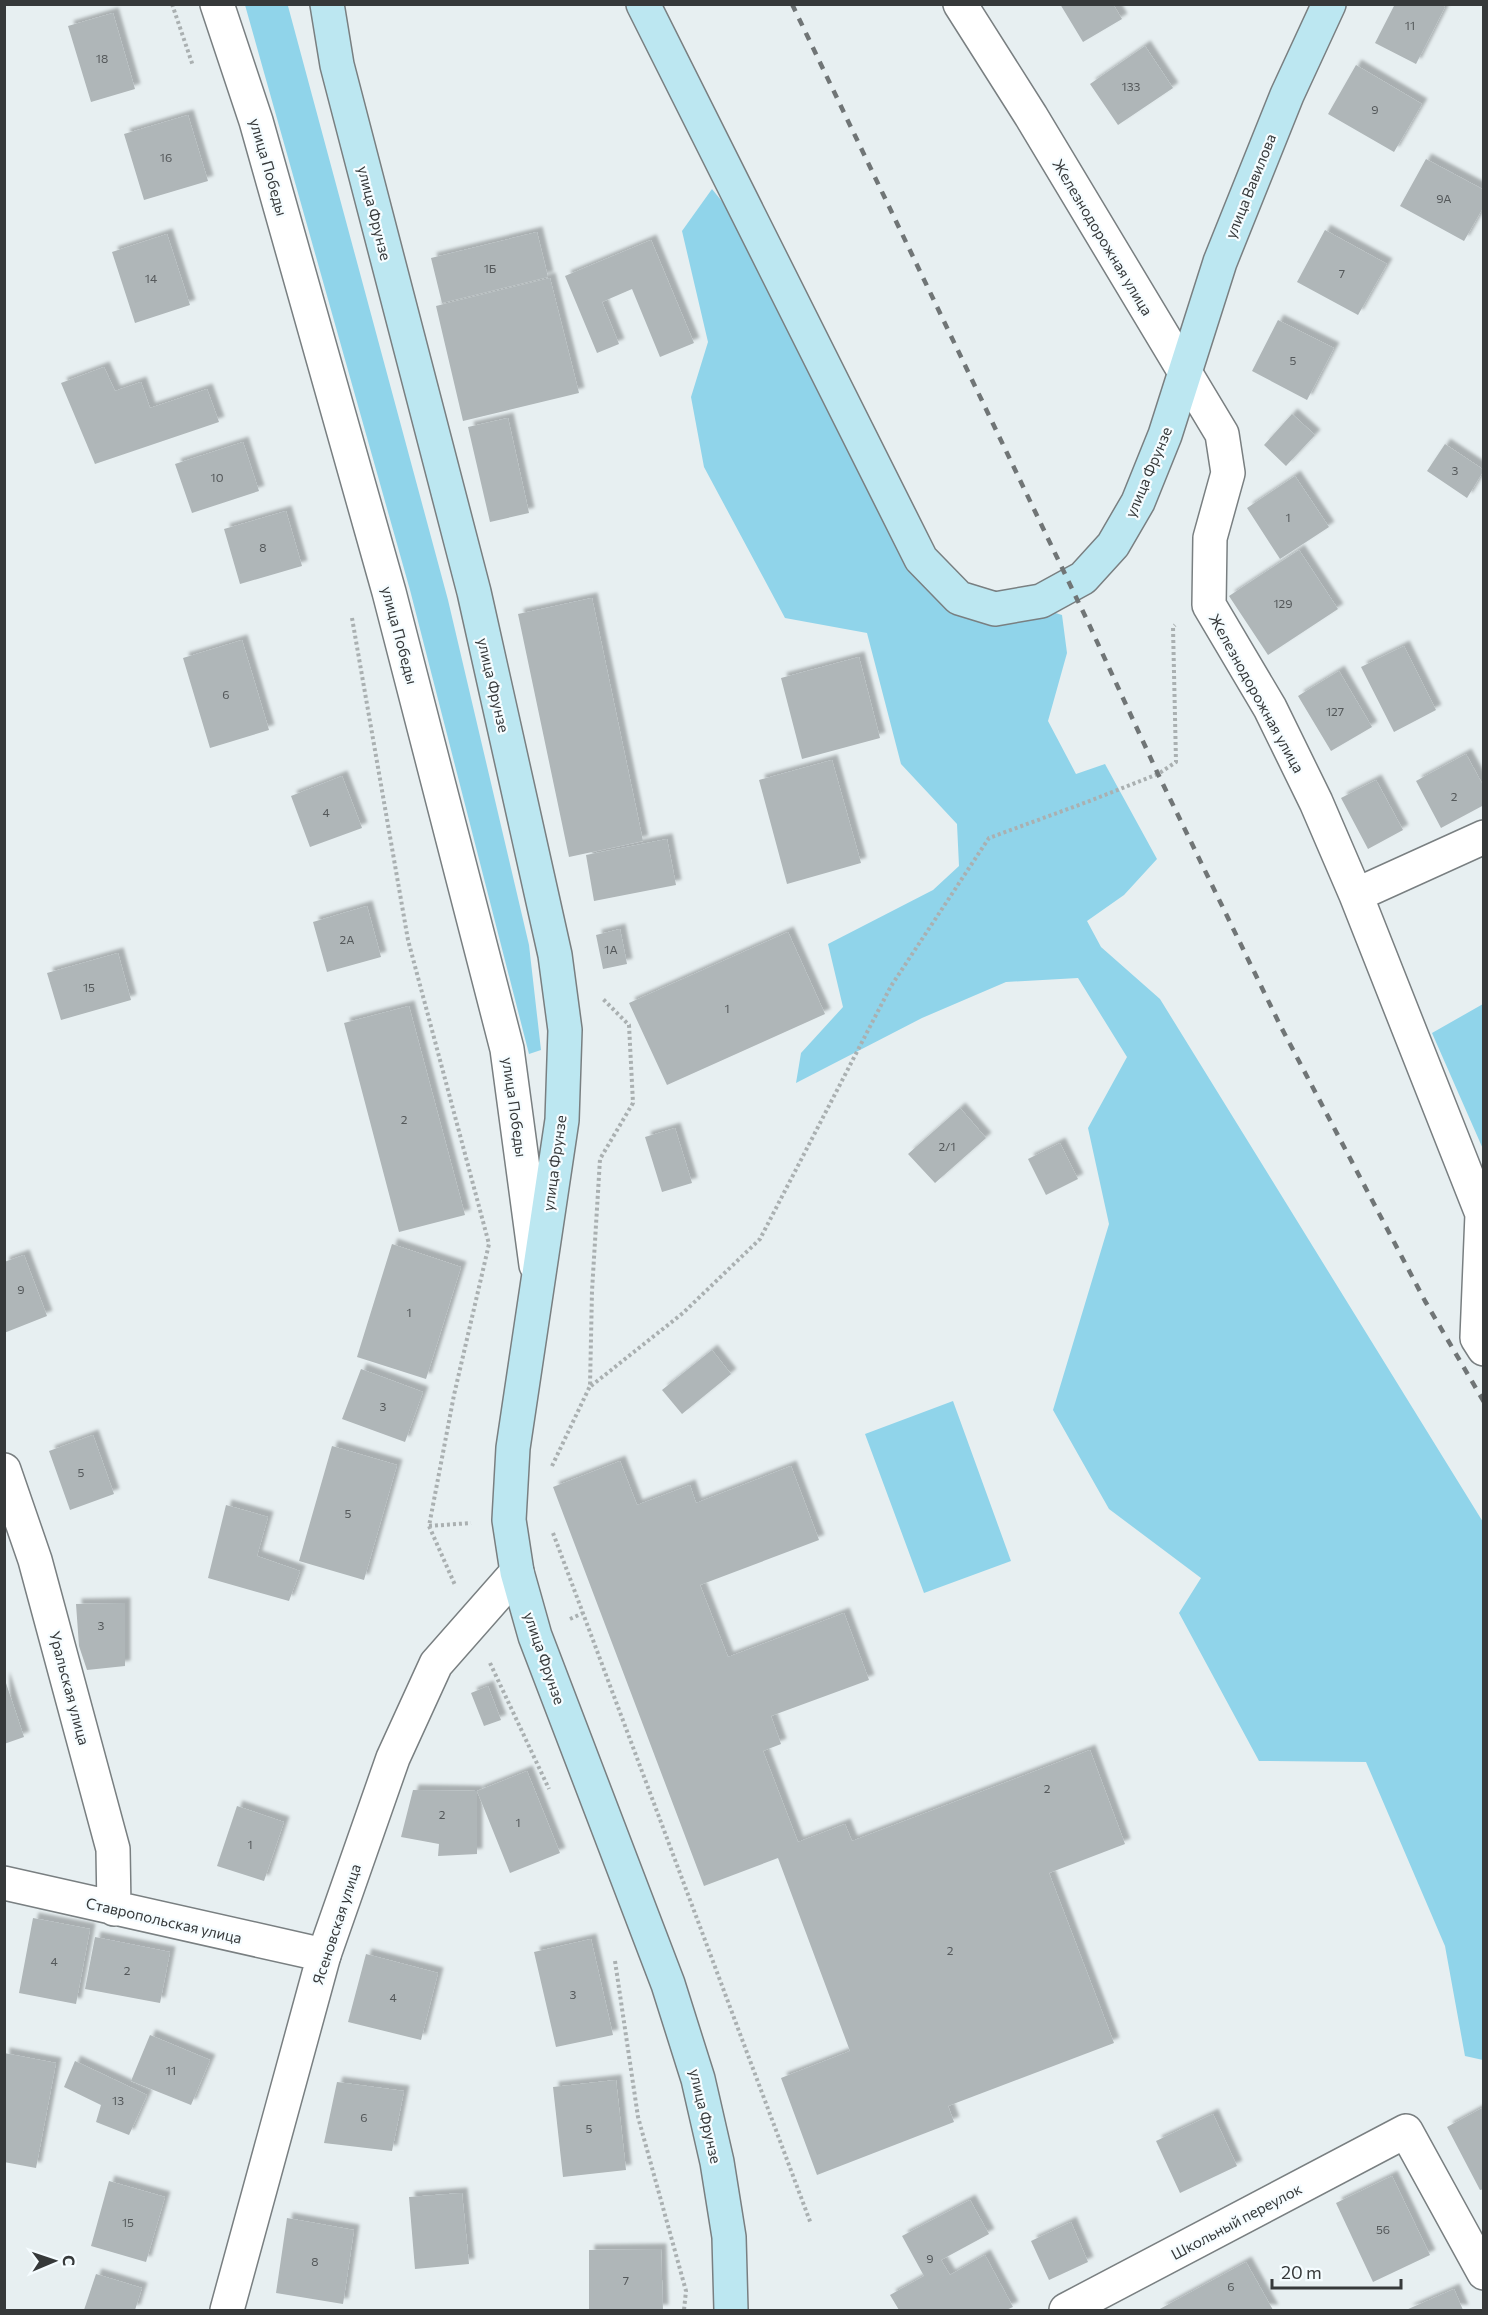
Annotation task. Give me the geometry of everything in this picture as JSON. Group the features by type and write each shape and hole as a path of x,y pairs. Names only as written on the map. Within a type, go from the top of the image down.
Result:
{"main road":[{"name":"улица Фрунзе","path":"327,4 340,77 474,592 555,955 565,1030 562,1120 537,1275 513,1448 509,1520 517,1572 535,1636 668,1984 698,2079 717,2162 729,2237 731,2310"},
{"name":"улица Фрунзе","path":"643,4 921,559 959,598 995,609 1041,601 1083,578 1113,545 1138,502 1165,435 1185,373"},
{"name":"улица Вавилова","path":"1185,373 1220,262 1287,95 1329,4"}],"street":[{"name":"улица Победы","path":"218,4 256,120 386,580 507,1048 537,1275"},
{"name":"Железнодорожная улица","path":"960,4 1031,116 1222,434 1228,473 1210,538 1209,605 1270,708 1316,802 1356,895 1482,1214 1477,1338 1484,1349"},
{"path":"1356,895 1484,837"},
{"name":"Уральская улица","path":"4,1470 35,1560 113,1849 114,1910"},
{"name":"Ясеновская улица","path":"227,2310 324,1955 393,1758 436,1664 517,1572"},
{"name":"Ставропольская улица","path":"4,1883 114,1910 324,1955"},
{"name":"Школьный переулок","path":"1066,2310 1406,2131 1484,2273"}],"path":[{"path":"172,4 194,69"},
{"path":"590,1386 683,1313 760,1239 891,986 989,838 1158,774 1176,762 1173,627 1210,579"},
{"path":"352,616 408,940 489,1244 454,1395 429,1526 552,1796"},
{"path":"548,1475 590,1386 592,1291"},
{"path":"551,1528 811,2224"},
{"path":"614,1955 638,2118 686,2290 684,2310"}],"shaded area":[{"path":"245,5 288,6 448,600 529,945 541,1050 529,1054 410,590"},
{"path":"712,189 729,210 912,568 1062,615 1067,653 1048,721 1076,774 1105,764 1157,859 1124,895 1087,921 1101,947 1160,999 1483,1522 1483,2060 1465,2056 1445,1946 1366,1762 1259,1761 1179,1613 1201,1578 1109,1509 1053,1410 1109,1224 1088,1128 1127,1057 1078,978 1006,982 922,1018 796,1083 801,1053 843,1007 828,944 933,890 959,866 957,824 901,764 867,633 785,618 704,467 691,397 708,342 682,231"},
{"path":"1483,1004 1483,1149 1432,1033"},
{"path":"953,1401 1011,1561 924,1593 865,1434"}],"building":[{"path":"1060,4 1113,4 1122,19 1083,42"},
{"path":"1395,4 1440,4 1445,7 1416,64 1375,43"},
{"path":"113,13 135,89 91,102 68,26"},
{"path":"1145,46 1173,88 1118,125 1090,84"},
{"path":"1356,65 1422,104 1394,152 1328,114"},
{"path":"188,115 208,181 144,200 124,134"},
{"path":"1426,159 1484,190 1484,206 1464,241 1400,206"},
{"path":"1325,230 1387,264 1358,315 1297,282"},
{"path":"537,232 548,277 442,303 431,258"},
{"path":"167,234 190,305 135,323 112,252"},
{"path":"651,240 694,343 660,357 632,289 602,302 619,344 597,353 565,276"},
{"path":"550,278 579,393 463,421 436,306"},
{"path":"1278,320 1334,348 1307,400 1252,371"},
{"path":"104,367 115,391 141,382 150,408 207,389 219,422 95,464 61,383"},
{"path":"1292,414 1315,435 1286,466 1264,445"},
{"path":"508,418 529,513 490,522 468,427"},
{"path":"243,442 259,491 192,513 175,464"},
{"path":"1445,444 1484,470 1467,498 1427,471"},
{"path":"1295,476 1329,527 1280,559 1247,508"},
{"path":"286,511 302,566 240,584 224,529"},
{"path":"1299,550 1338,609 1268,655 1229,596"},
{"path":"592,598 643,841 569,857 518,614"},
{"path":"242,640 269,730 210,748 183,658"},
{"path":"1404,646 1436,710 1394,732 1361,667"},
{"path":"859,657 880,738 802,759 781,678"},
{"path":"1339,671 1372,727 1331,751 1298,696"},
{"path":"1466,754 1484,787 1484,805 1441,828 1416,781"},
{"path":"832,760 861,863 787,884 759,780"},
{"path":"342,776 362,828 310,847 291,796"},
{"path":"1376,780 1403,830 1368,849 1341,798"},
{"path":"667,839 676,885 594,901 586,855"},
{"path":"367,906 381,957 327,972 313,922"},
{"path":"620,929 627,964 603,969 596,935"},
{"path":"788,932 825,1014 667,1085 629,1003"},
{"path":"118,953 131,1000 61,1020 47,973"},
{"path":"409,1006 465,1215 399,1232 344,1023"},
{"path":"960,1108 986,1138 935,1183 908,1154"},
{"path":"675,1128 692,1183 662,1192 645,1137"},
{"path":"1060,1143 1078,1179 1046,1195 1028,1159"},
{"path":"392,1244 461,1267 426,1379 357,1357"},
{"path":"24,1255 47,1316 4,1333 4,1262"},
{"path":"712,1350 731,1374 682,1414 662,1390"},
{"path":"361,1369 423,1392 405,1442 342,1419"},
{"path":"93,1435 114,1494 70,1510 49,1451"},
{"path":"332,1446 397,1465 364,1580 299,1561"},
{"path":"620,1461 637,1505 690,1485 696,1503 791,1466 819,1540 700,1585 728,1657 844,1613 869,1680 771,1716 781,1744 763,1751 798,1842 845,1824 852,1841 1090,1750 1125,1844 1049,1873 1114,2043 948,2106 954,2122 817,2175 781,2078 850,2051 778,1858 704,1886 553,1487"},
{"path":"226,1505 268,1517 257,1556 300,1571 289,1601 208,1578"},
{"path":"125,1603 125,1666 87,1670 79,1646 76,1604"},
{"path":"4,1677 24,1737 4,1744"},
{"path":"488,1686 501,1720 484,1726 471,1693"},
{"path":"527,1771 560,1853 510,1873 477,1791"},
{"path":"413,1790 477,1791 477,1854 438,1856 439,1844 401,1837"},
{"path":"237,1806 284,1822 264,1881 217,1866"},
{"path":"33,1918 90,1929 76,2004 19,1993"},
{"path":"95,1937 170,1952 160,2003 85,1989"},
{"path":"591,1939 613,2035 556,2047 534,1952"},
{"path":"366,1954 438,1973 421,2040 348,2022"},
{"path":"150,2035 210,2060 191,2105 131,2081"},
{"path":"4,2053 56,2063 36,2168 4,2162"},
{"path":"75,2061 147,2095 129,2135 96,2122 101,2105 64,2087"},
{"path":"616,2080 626,2170 563,2177 553,2087"},
{"path":"337,2082 404,2091 392,2151 324,2143"},
{"path":"1484,2107 1484,2189 1480,2190 1447,2127"},
{"path":"1213,2114 1237,2166 1180,2193 1156,2141"},
{"path":"1392,2176 1430,2255 1373,2282 1336,2203"},
{"path":"109,2181 165,2197 146,2262 91,2246"},
{"path":"462,2193 469,2264 415,2269 409,2197"},
{"path":"970,2200 989,2234 941,2260 950,2275 985,2255 1013,2307 1006,2310 899,2310 890,2295 924,2276 902,2236"},
{"path":"287,2218 354,2230 343,2304 276,2293"},
{"path":"1071,2222 1088,2262 1049,2280 1031,2241"},
{"path":"661,2249 663,2310 589,2310 589,2250"},
{"path":"1246,2262 1273,2310 1158,2310"},
{"path":"96,2274 142,2288 135,2310 84,2310"},
{"path":"1454,2289 1463,2310 1406,2310"}],"railway":[{"path":"792,4 1087,620 1158,774 1280,1025 1425,1301 1484,1402"}]}
